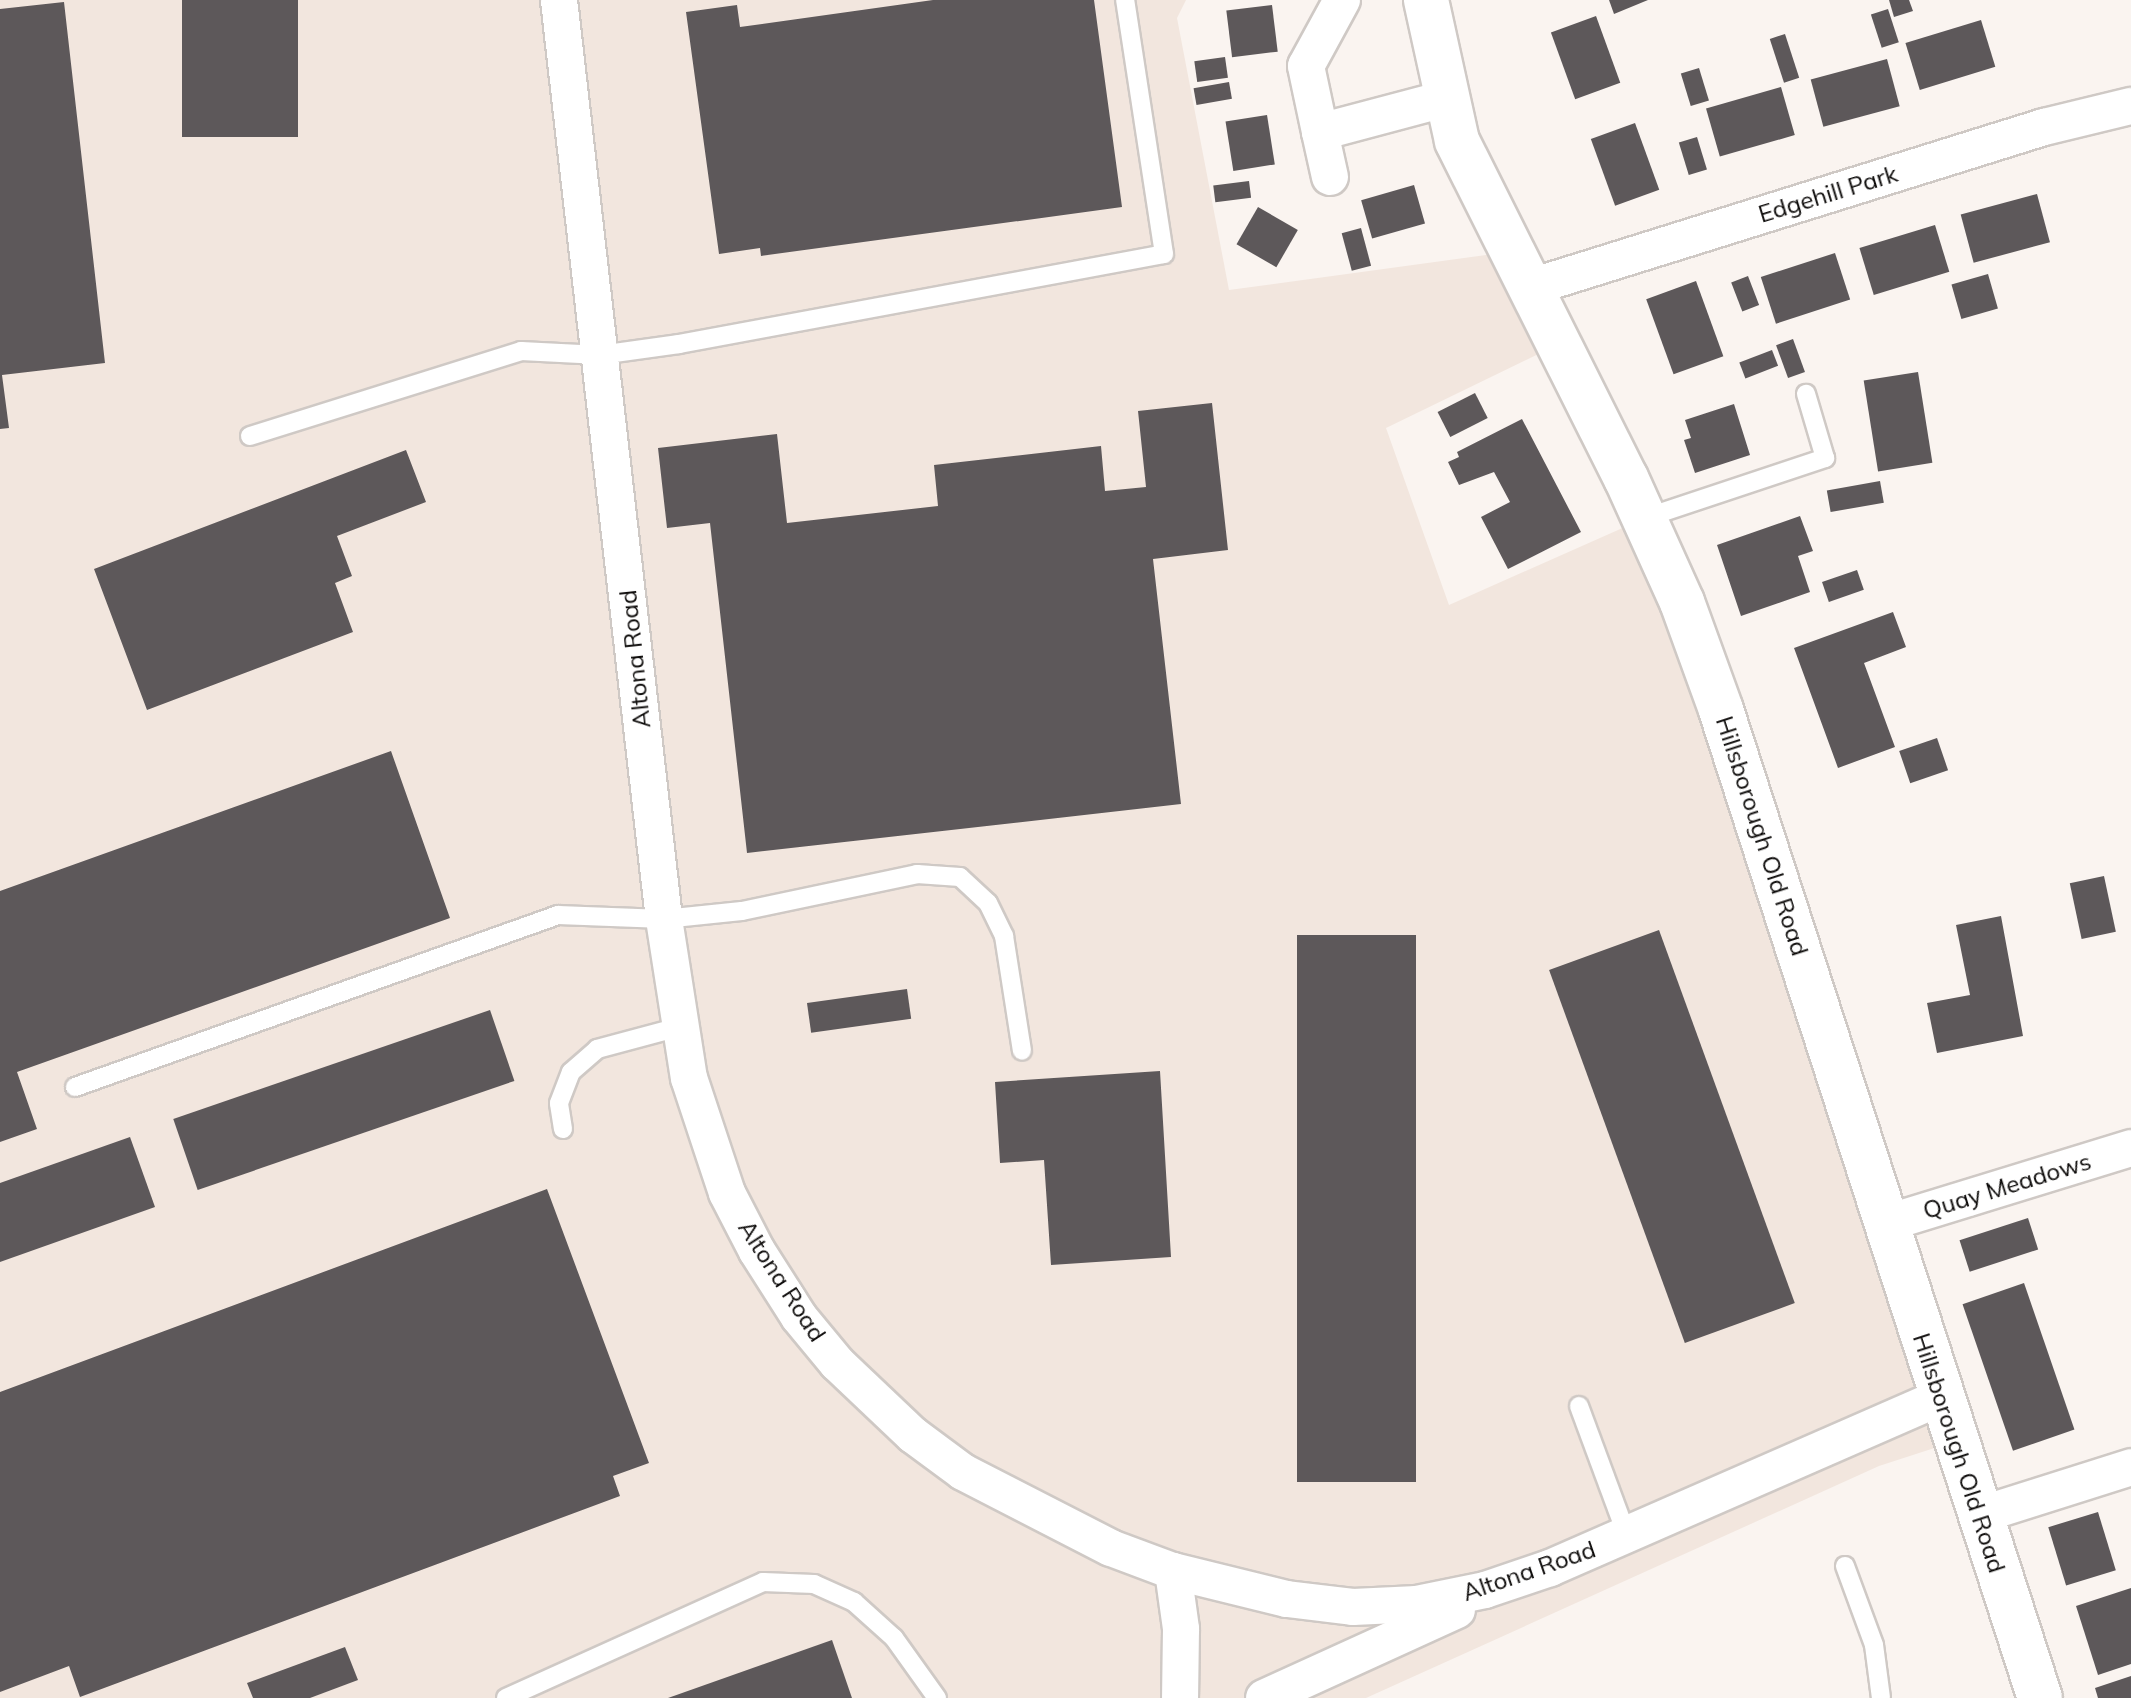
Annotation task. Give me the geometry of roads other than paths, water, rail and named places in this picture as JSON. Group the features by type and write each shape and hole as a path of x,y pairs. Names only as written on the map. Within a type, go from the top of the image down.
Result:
{"street":[{"name":"Altona Road","path":"559,0 679,1027 704,1131 727,1193 799,1317 837,1363 913,1435 963,1472 1111,1548 1173,1571 1287,1599 1353,1607 1417,1604 1485,1590 1550,1568 1941,1397"},
{"path":"1330,177 1306,66 1342,0"},
{"name":"Hillsborough Old Road","path":"1426,0 1444,99 1479,192 1645,518 1682,602 1764,835 1884,1224 2040,1698"},
{"path":"1320,132 1444,99"},
{"name":"Edgehill Park","path":"1528,288 2044,127 2131,106"},
{"name":"Quay Meadows","path":"1884,1224 2131,1148"},
{"path":"1980,1515 2131,1467"},
{"path":"1264,1698 1550,1568"},
{"path":"1173,1571 1181,1629 1180,1698"}],"lane":[{"path":"250,436 521,351 600,355 1164,254 1125,0"},
{"path":"1645,518 1825,458 1806,394"},
{"path":"75,1087 558,915 664,919 742,911 917,874 960,877 988,903 1004,936 1022,1051"},
{"path":"563,1129 559,1103 571,1072 597,1049 679,1027"},
{"path":"1579,1406 1627,1536"},
{"path":"1845,1566 1874,1645 1881,1698"},
{"path":"506,1698 763,1582 814,1584 854,1602 894,1638 937,1698"}]}
